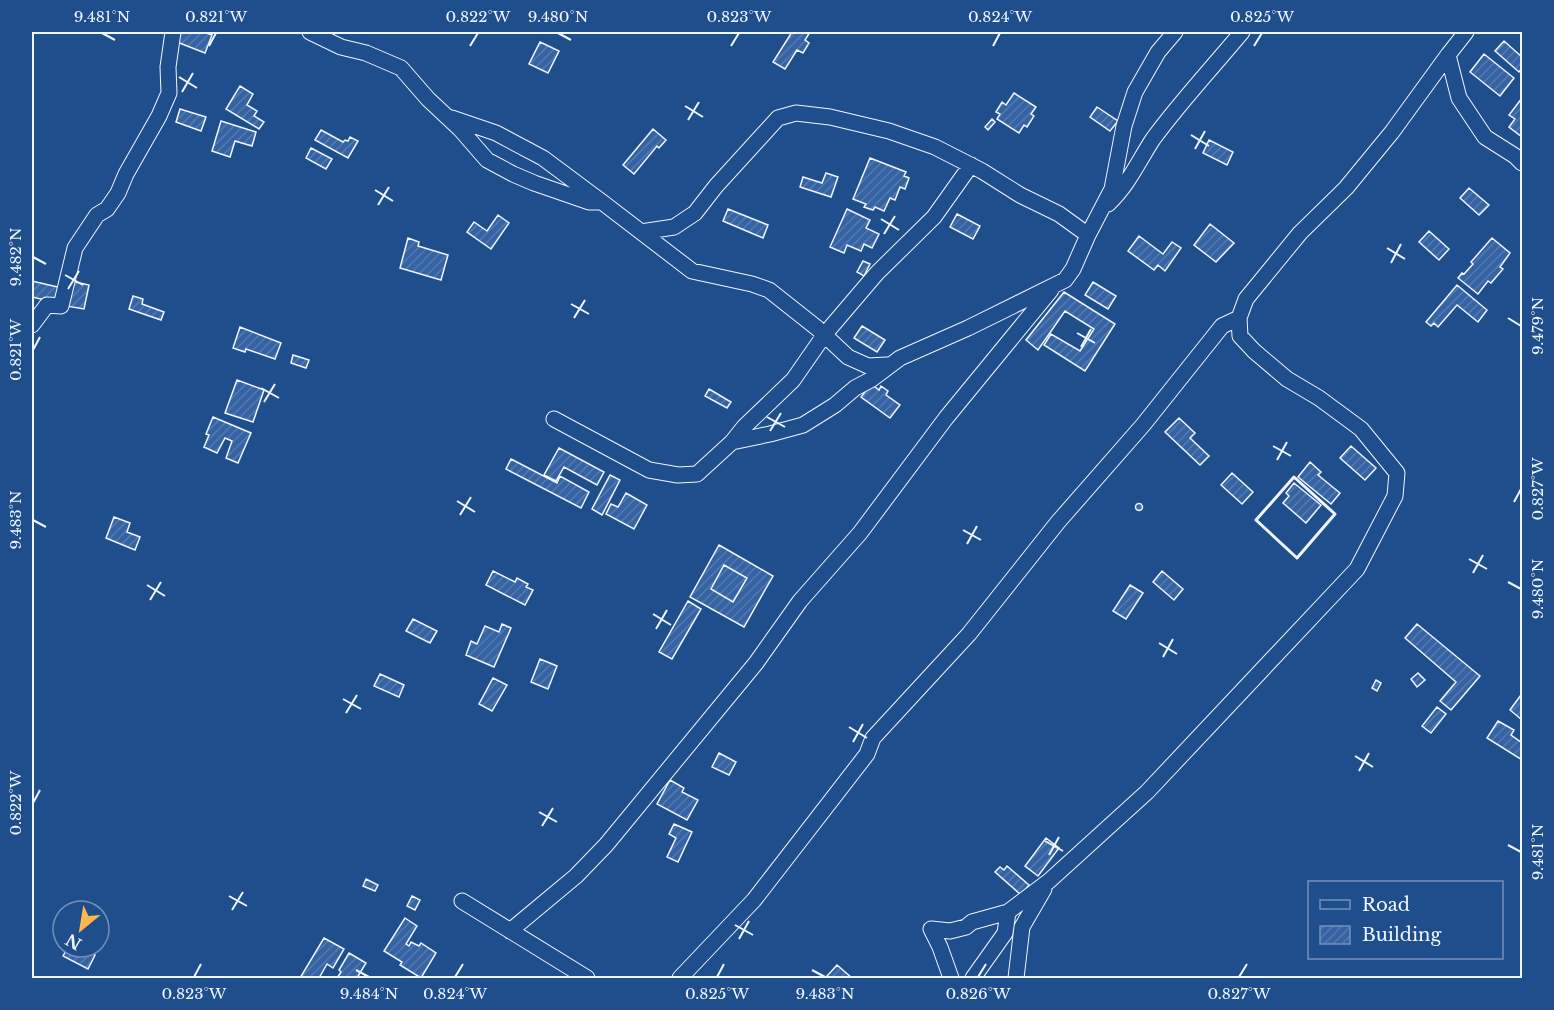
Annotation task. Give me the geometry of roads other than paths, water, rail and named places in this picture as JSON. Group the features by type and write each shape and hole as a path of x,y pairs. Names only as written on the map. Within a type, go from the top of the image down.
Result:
{"street":[{"path":"32,325 47,305 61,306 75,248 97,215 107,209 118,193 126,174 159,116 169,93 168,67 173,32"},
{"path":"310,32 341,47 366,53 401,68 488,160 534,183 589,202 602,202"},
{"path":"732,442 803,425 835,405 855,388 872,379 887,365 1053,288 1065,280 1073,269 1112,189 1124,126 1135,92 1158,52 1175,32"},
{"path":"1099,213 1123,190 1152,141 1184,99 1242,32"},
{"path":"951,978 931,929 950,931 1008,912 1048,881 1147,792 1357,568 1395,496 1397,473 1361,429 1319,398 1287,379 1254,351 1240,336 1239,318 1246,299 1300,233 1346,188 1392,132 1466,32"},
{"path":"1448,55 1459,98 1485,137 1522,163"},
{"path":"641,232 674,227 696,213 716,186 778,118 796,113 830,117 889,131 935,147 971,165 1020,195 1059,214 1088,235"},
{"path":"447,116 496,134 543,158 692,271 769,290 825,334 848,357 868,366 887,365"},
{"path":"555,419 649,470 678,475 697,474 793,380 825,334 877,273 934,217 971,165"},
{"path":"510,931 576,876 606,845 756,663 800,601 854,541 946,418 1053,288"},
{"path":"680,978 754,900 867,754 873,738 969,634 1058,522 1143,425 1222,326 1239,318"},
{"path":"1016,978 1022,927 1048,881"},
{"path":"462,901 587,978"},
{"path":"972,978 1005,933 1008,912"}]}
